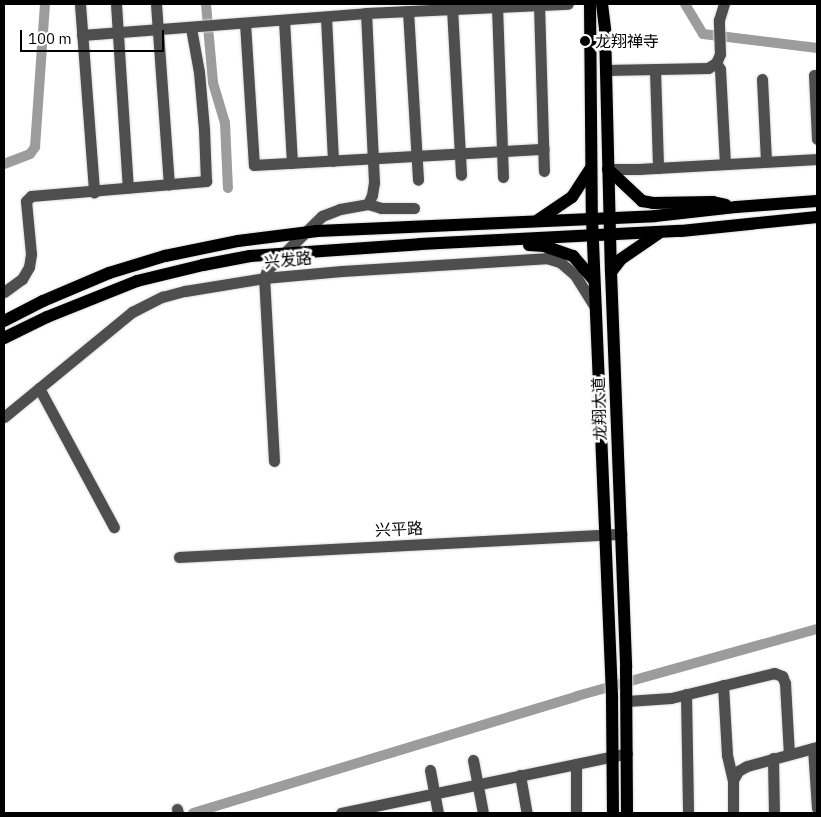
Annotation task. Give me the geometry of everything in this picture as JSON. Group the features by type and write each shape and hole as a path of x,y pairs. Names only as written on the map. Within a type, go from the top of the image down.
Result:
{"main road":[{"name":"龙翔大道","path":"590,4 592,218 612,699 613,813"},
{"name":"龙翔大道","path":"602,4 605,30 609,218 626,668 628,813"},
{"path":"536,221 572,197 591,168"},
{"path":"608,169 642,201 653,203 713,202 736,207"},
{"path":"4,321 78,285 165,256 238,241 303,233 664,216 736,207 817,201"},
{"path":"4,338 47,317 138,281 203,265 283,254 456,242 727,228 765,221 817,217"},
{"path":"611,272 621,259 660,232"},
{"path":"456,242 489,246 544,246 573,256 594,280"}],"street":[{"path":"80,4 94,192"},
{"path":"116,4 128,188"},
{"path":"156,4 170,185"},
{"path":"82,35 366,13 568,4"},
{"path":"605,70 708,68 716,63 720,54 719,20 724,4"},
{"path":"539,5 544,171"},
{"path":"496,6 503,176"},
{"path":"452,8 461,175"},
{"path":"408,11 418,180"},
{"path":"366,13 374,182 368,204"},
{"path":"326,16 333,161"},
{"path":"284,20 292,163"},
{"path":"245,23 254,165 544,149"},
{"path":"4,292 22,279 29,267 30,254 26,200 32,196 206,181 200,82 193,27"},
{"path":"716,63 720,69 725,164"},
{"path":"655,70 658,168"},
{"path":"814,75 817,139"},
{"path":"762,79 766,161"},
{"path":"608,169 817,159"},
{"path":"274,461 264,278 267,270 322,216 340,209 368,204 382,208 414,208"},
{"name":"兴发路","path":"4,417 95,344 118,322 162,297 210,286 264,278 351,270 546,258 560,262 574,275 595,307"},
{"path":"39,388 114,527"},
{"name":"兴平路","path":"179,557 621,534"},
{"path":"626,697 686,694 774,673 782,676 785,683 789,754"},
{"path":"723,685 727,755 733,780 733,813"},
{"path":"686,694 688,813"},
{"path":"733,780 738,771 747,766 815,747 817,808"},
{"path":"349,812 397,807 434,794 627,753"},
{"path":"773,758 774,813"},
{"path":"473,760 483,813"},
{"path":"576,764 576,813"},
{"path":"430,770 438,813"},
{"path":"520,775 527,813"}],"waterway":[{"path":"4,164 30,154 35,147 45,4"},
{"path":"206,4 213,83 225,123 228,188"},
{"path":"685,4 703,34 817,48"},
{"path":"193,813 577,696 817,629"}],"place":[{"name":"龙翔禅寺","path":"585,41"}]}
